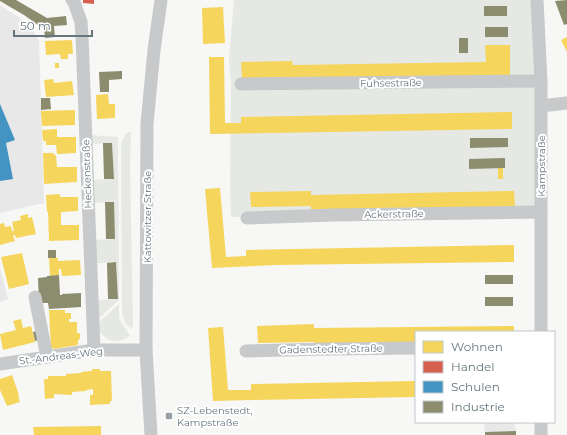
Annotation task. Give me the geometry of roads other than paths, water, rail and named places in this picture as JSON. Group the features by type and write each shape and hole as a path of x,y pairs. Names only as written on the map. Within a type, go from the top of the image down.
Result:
{"street":[{"name":"Heckenstraße","path":"72,0 81,22 82,37 94,350"},
{"name":"Kattowitzer Straße","path":"150,435 146,350 147,124 154,50 161,0"},
{"name":"Kampstraße","path":"538,0 541,81 541,331"},
{"name":"Fuhsestraße","path":"241,84 541,81"},
{"path":"541,106 567,103"},
{"name":"Ackerstraße","path":"247,218 333,215 541,212"},
{"path":"35,297 47,357"},
{"name":"Gadenstedter Straße","path":"246,351 415,348"},
{"name":"St.-Andreas-Weg","path":"0,364 94,350 146,350"},
{"path":"541,423 541,435"}],"place":[{"name":"SZ-Lebenstedt, Kampstraße","path":"169,416"}]}
